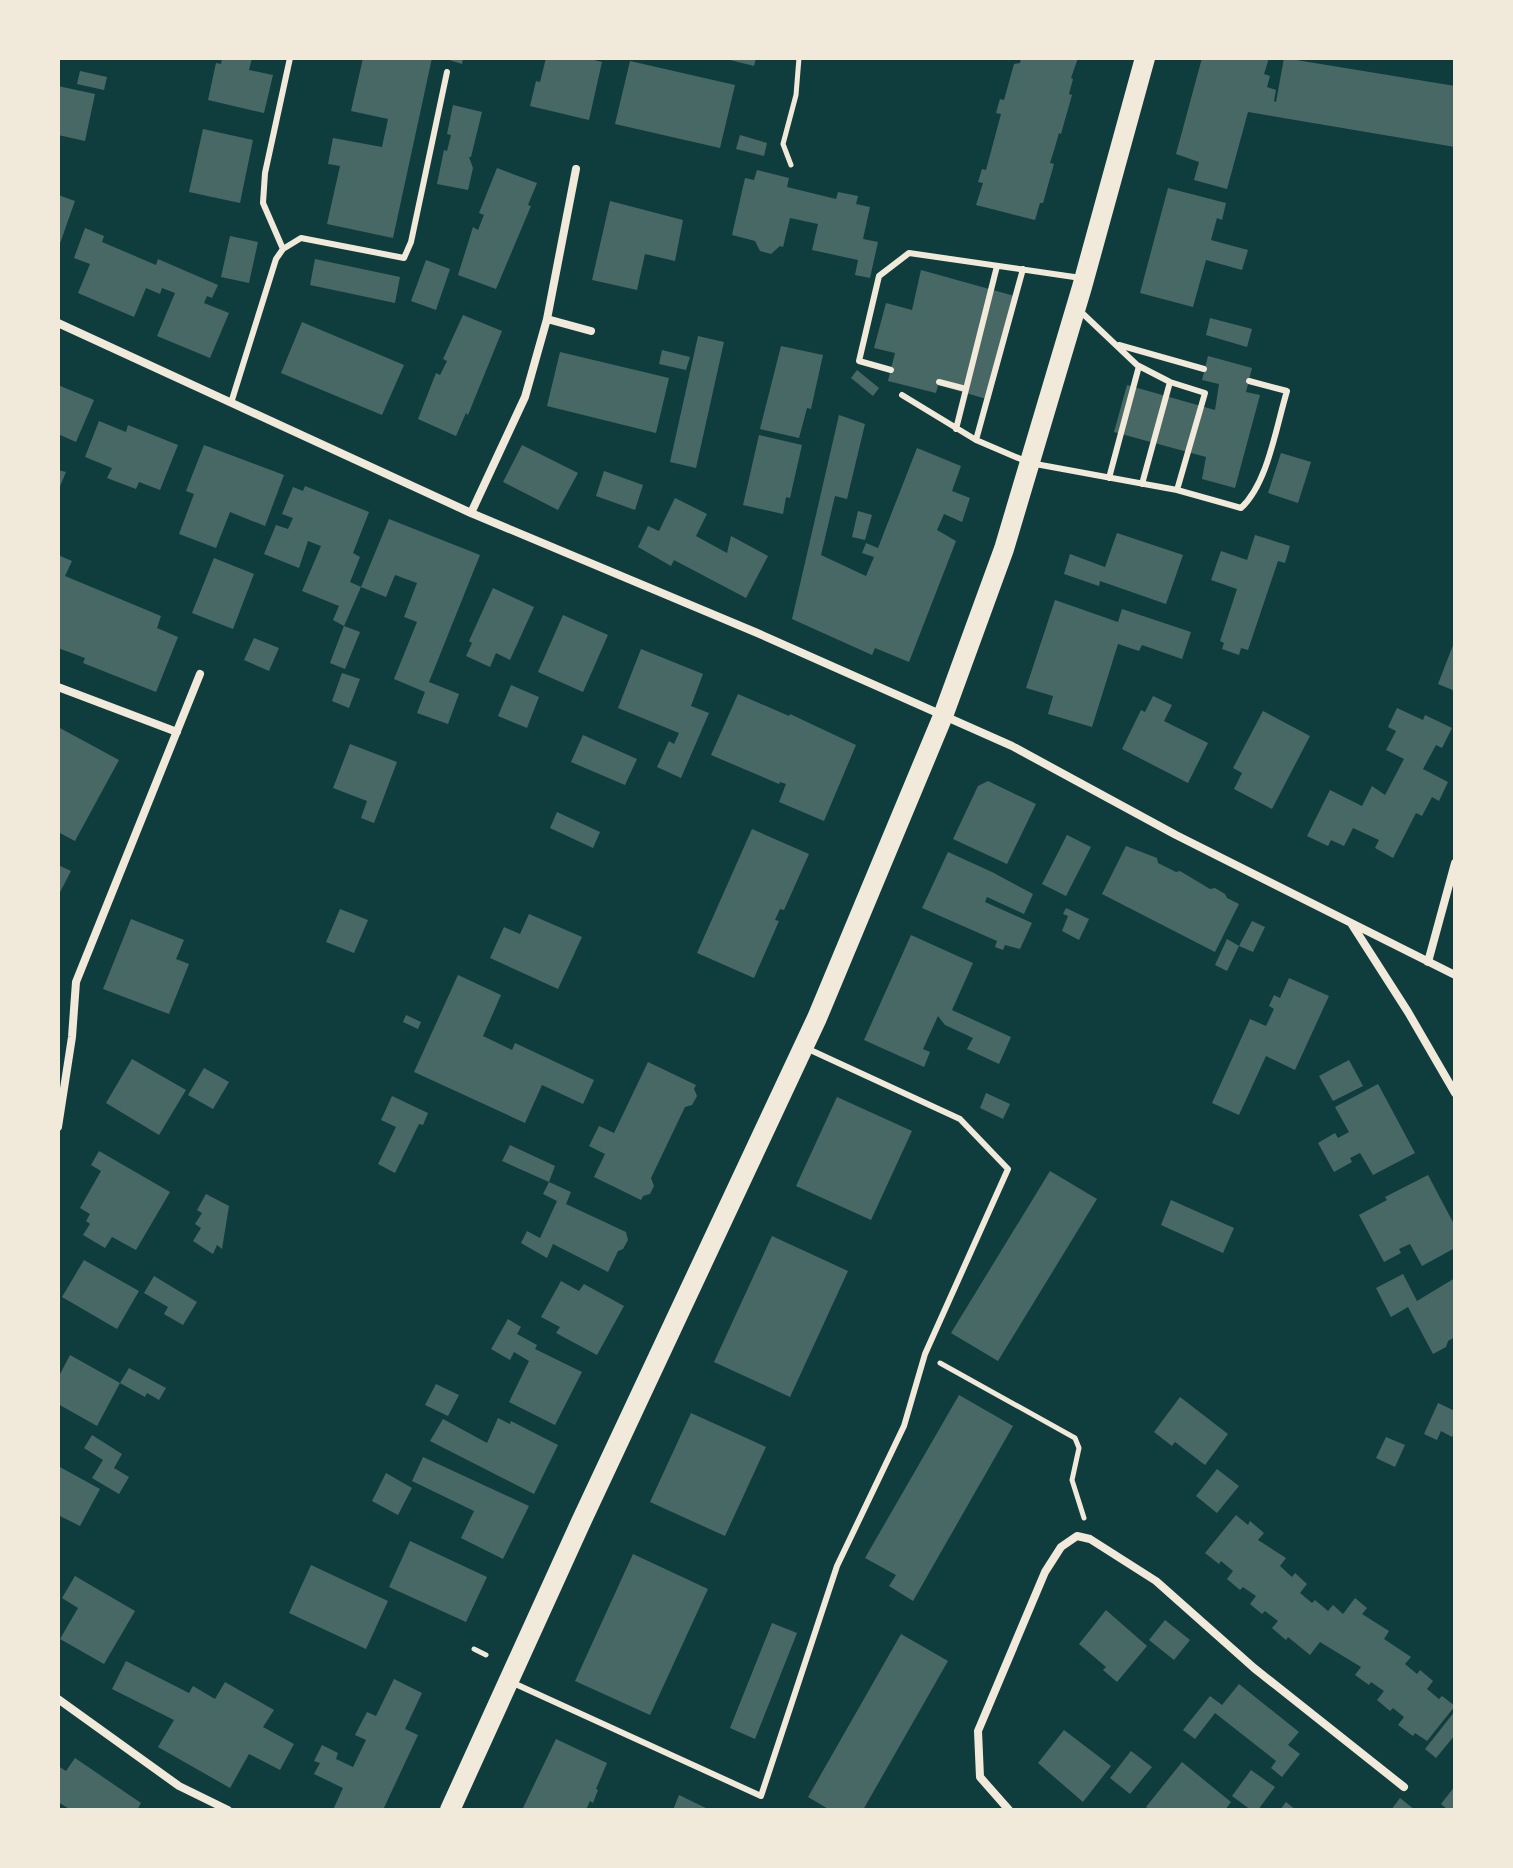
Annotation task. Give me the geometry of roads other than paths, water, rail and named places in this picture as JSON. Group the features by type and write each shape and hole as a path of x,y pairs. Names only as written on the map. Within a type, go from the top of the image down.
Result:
{"main road":[{"path":"450,1810 804,1047 943,716 1004,549 1076,307 1145,58"}],"street":[{"path":"471,513 525,397 547,319 576,169"},
{"path":"547,319 591,331"},
{"path":"58,323 471,513 742,627 1012,746 1176,835 1455,975"},
{"path":"58,1127 72,1037 76,982 200,674"},
{"path":"58,687 177,732"},
{"path":"1428,962 1455,863"},
{"path":"1351,922 1455,1093"},
{"path":"1009,1810 980,1777 978,1731 1045,1572 1061,1547 1077,1536 1090,1539 1156,1581 1254,1668 1404,1787"},
{"path":"58,1699 179,1786 228,1810"}],"lane":[{"path":"283,249 263,203 265,173 290,58"},
{"path":"231,403 276,259 283,249 301,238 404,258 411,242 447,72"},
{"path":"891,370 859,361 879,276 909,253 1084,279"},
{"path":"956,429 997,266"},
{"path":"976,440 1023,269"},
{"path":"1076,307 1139,366 1170,382 1205,393 1177,490"},
{"path":"1116,344 1204,369"},
{"path":"1109,478 1139,366"},
{"path":"902,395 976,440 1030,463 1177,490 1241,508 1252,498 1260,480 1287,391 1249,381"},
{"path":"939,382 966,389"},
{"path":"1142,484 1170,382"},
{"path":"508,1680 761,1796 837,1566 904,1426 925,1354 1008,1169 960,1119 804,1047"}]}
